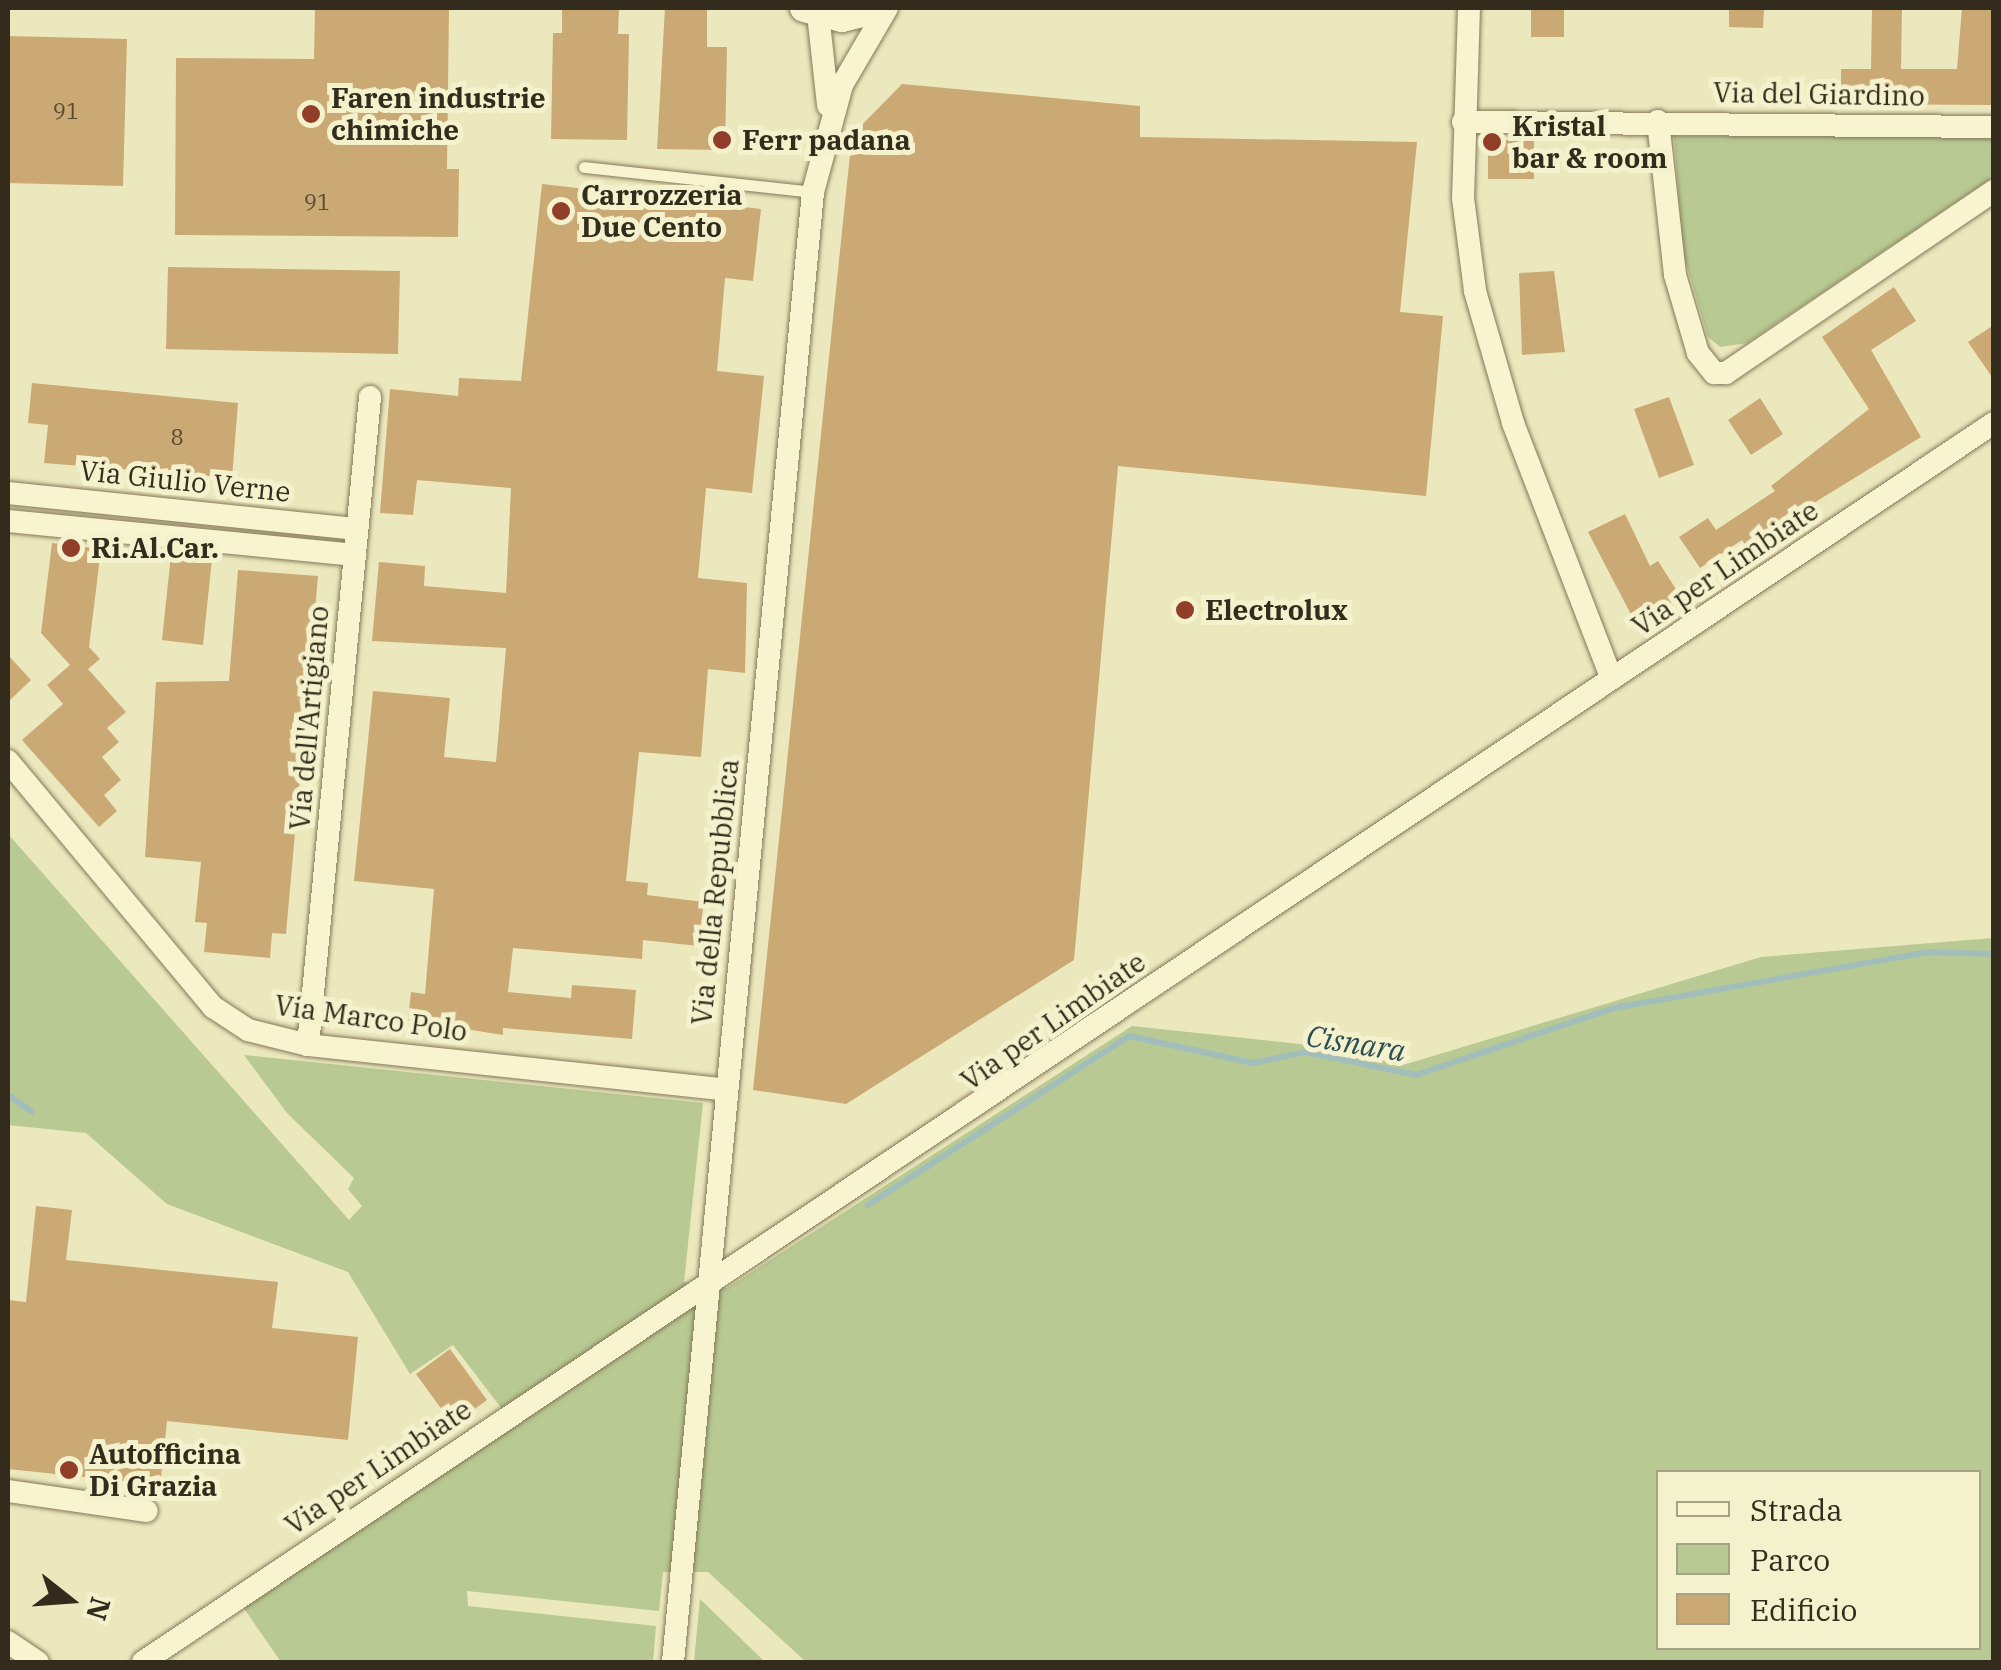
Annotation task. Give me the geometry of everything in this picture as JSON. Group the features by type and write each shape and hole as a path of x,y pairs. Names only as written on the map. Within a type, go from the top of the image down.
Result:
{"street":[{"path":"811,11 842,18 885,8"},
{"name":"Via della Repubblica","path":"673,1662 814,192 842,84 885,8"},
{"path":"1469,8 1463,122 1475,291 1526,460 1588,601 1612,679"},
{"name":"Via della Repubblica","path":"811,11 828,129"},
{"path":"1658,121 1675,275 1698,352 1714,373 1726,373 1994,191"},
{"name":"Via del Giardino","path":"1463,122 1994,126"},
{"name":"Via dell'Artigiano","path":"308,1045 370,397"},
{"name":"Via per Limbiate","path":"143,1662 1012,1088 1315,874 1994,423"},
{"name":"Via Giulio Verne","path":"8,493 357,529"},
{"name":"Via Giulio Verne","path":"8,521 355,555"},
{"name":"Via Marco Polo","path":"8,761 213,1007 248,1030 308,1045 726,1090"},
{"path":"8,1492 146,1511"},
{"path":"8,1642 38,1662"}],"lane":[{"path":"584,166 814,192"}],"green space":[{"path":"1993,135 1993,177 1747,343 1720,347 1708,337 1683,253 1674,136"},
{"path":"8,834 349,1220 362,1206 348,1189 354,1178 287,1113 244,1055 703,1103 684,1282 727,1288 1132,1026 1318,1046 1403,1065 1761,957 1993,938 1993,1662 806,1662 708,1572 663,1572 659,1611 467,1591 468,1606 656,1626 653,1662 281,1662 243,1607 509,1418 453,1345 410,1374 348,1272 167,1204 86,1133 8,1125"},
{"path":"700,1599 765,1662 694,1662"}],"building":[{"name":"Faren industrie chimiche","path":"315,8 449,8 447,169 459,169 458,237 175,235 176,58 314,59"},
{"path":"562,8 619,8 618,34 629,34 627,140 551,139 553,33 562,33"},
{"path":"665,8 707,8 707,47 727,47 725,150 657,149"},
{"path":"1531,8 1564,8 1564,37 1531,37"},
{"path":"1729,8 1764,8 1763,28 1729,27"},
{"path":"1872,8 1902,8 1901,69 1957,69 1962,8 1994,8 1993,105 1841,104 1841,69 1871,69"},
{"path":"8,36 127,39 123,186 8,183"},
{"path":"902,84 1140,106 1140,137 1417,142 1400,312 1443,316 1426,496 1118,466 1074,960 846,1104 753,1090 852,135"},
{"path":"1488,140 1534,140 1534,179 1488,179"},
{"path":"542,184 761,209 753,281 725,278 717,371 764,376 752,493 706,488 698,578 747,583 745,673 708,669 701,757 639,752 626,881 648,883 647,895 704,902 698,946 643,940 642,959 513,948 508,992 571,998 572,985 636,990 632,1039 503,1028 503,1035 408,1020 411,992 425,994 434,889 354,881 373,691 450,698 444,757 496,762 506,648 372,641 379,562 425,566 424,586 506,593 511,488 417,480 413,515 380,513 390,389 458,396 459,378 521,381"},
{"path":"168,267 400,271 398,354 166,349"},
{"path":"1554,271 1565,352 1522,355 1519,273"},
{"path":"1894,287 1916,321 1871,350 1921,437 1775,527 1779,533 1750,552 1742,540 1700,568 1679,537 1708,518 1716,530 1775,491 1771,486 1869,409 1822,337"},
{"path":"1994,325 1994,380 1968,342"},
{"path":"32,383 238,403 232,478 44,463 48,425 28,423"},
{"path":"1669,397 1694,465 1659,478 1634,409"},
{"path":"1760,398 1783,434 1751,455 1728,420"},
{"path":"1625,514 1650,566 1658,561 1681,597 1637,626 1588,532"},
{"path":"52,543 101,549 89,647 100,659 88,669 126,712 107,728 119,742 102,757 121,780 104,795 117,811 99,827 22,740 63,704 47,685 70,665 41,633"},
{"path":"171,555 212,559 203,645 162,640"},
{"path":"238,570 318,576 286,934 272,933 270,958 204,952 207,923 195,922 201,862 145,857 156,682 229,681"},
{"path":"8,655 31,680 8,702"},
{"path":"36,1206 72,1210 66,1260 278,1282 272,1328 358,1337 348,1440 167,1421 160,1485 8,1469 8,1300 26,1302"},
{"path":"450,1349 487,1400 453,1425 416,1374"}],"waterway":[{"name":"Cisnara","path":"868,1205 1129,1036 1253,1063 1305,1052 1416,1075 1614,1008 1927,952 1994,954"},
{"name":"Cisnara","path":"8,1095 32,1112"}],"place":[{"name":"Faren industrie chimiche","path":"311,114"},
{"name":"Ferr padana","path":"722,140"},
{"name":"Kristal bar & room","path":"1492,142"},
{"name":"Carrozzeria Due Cento","path":"561,211"},
{"name":"Ri.Al.Car.","path":"71,548"},
{"name":"Electrolux","path":"1185,610"},
{"name":"Autofficina Di Grazia","path":"69,1470"}]}
